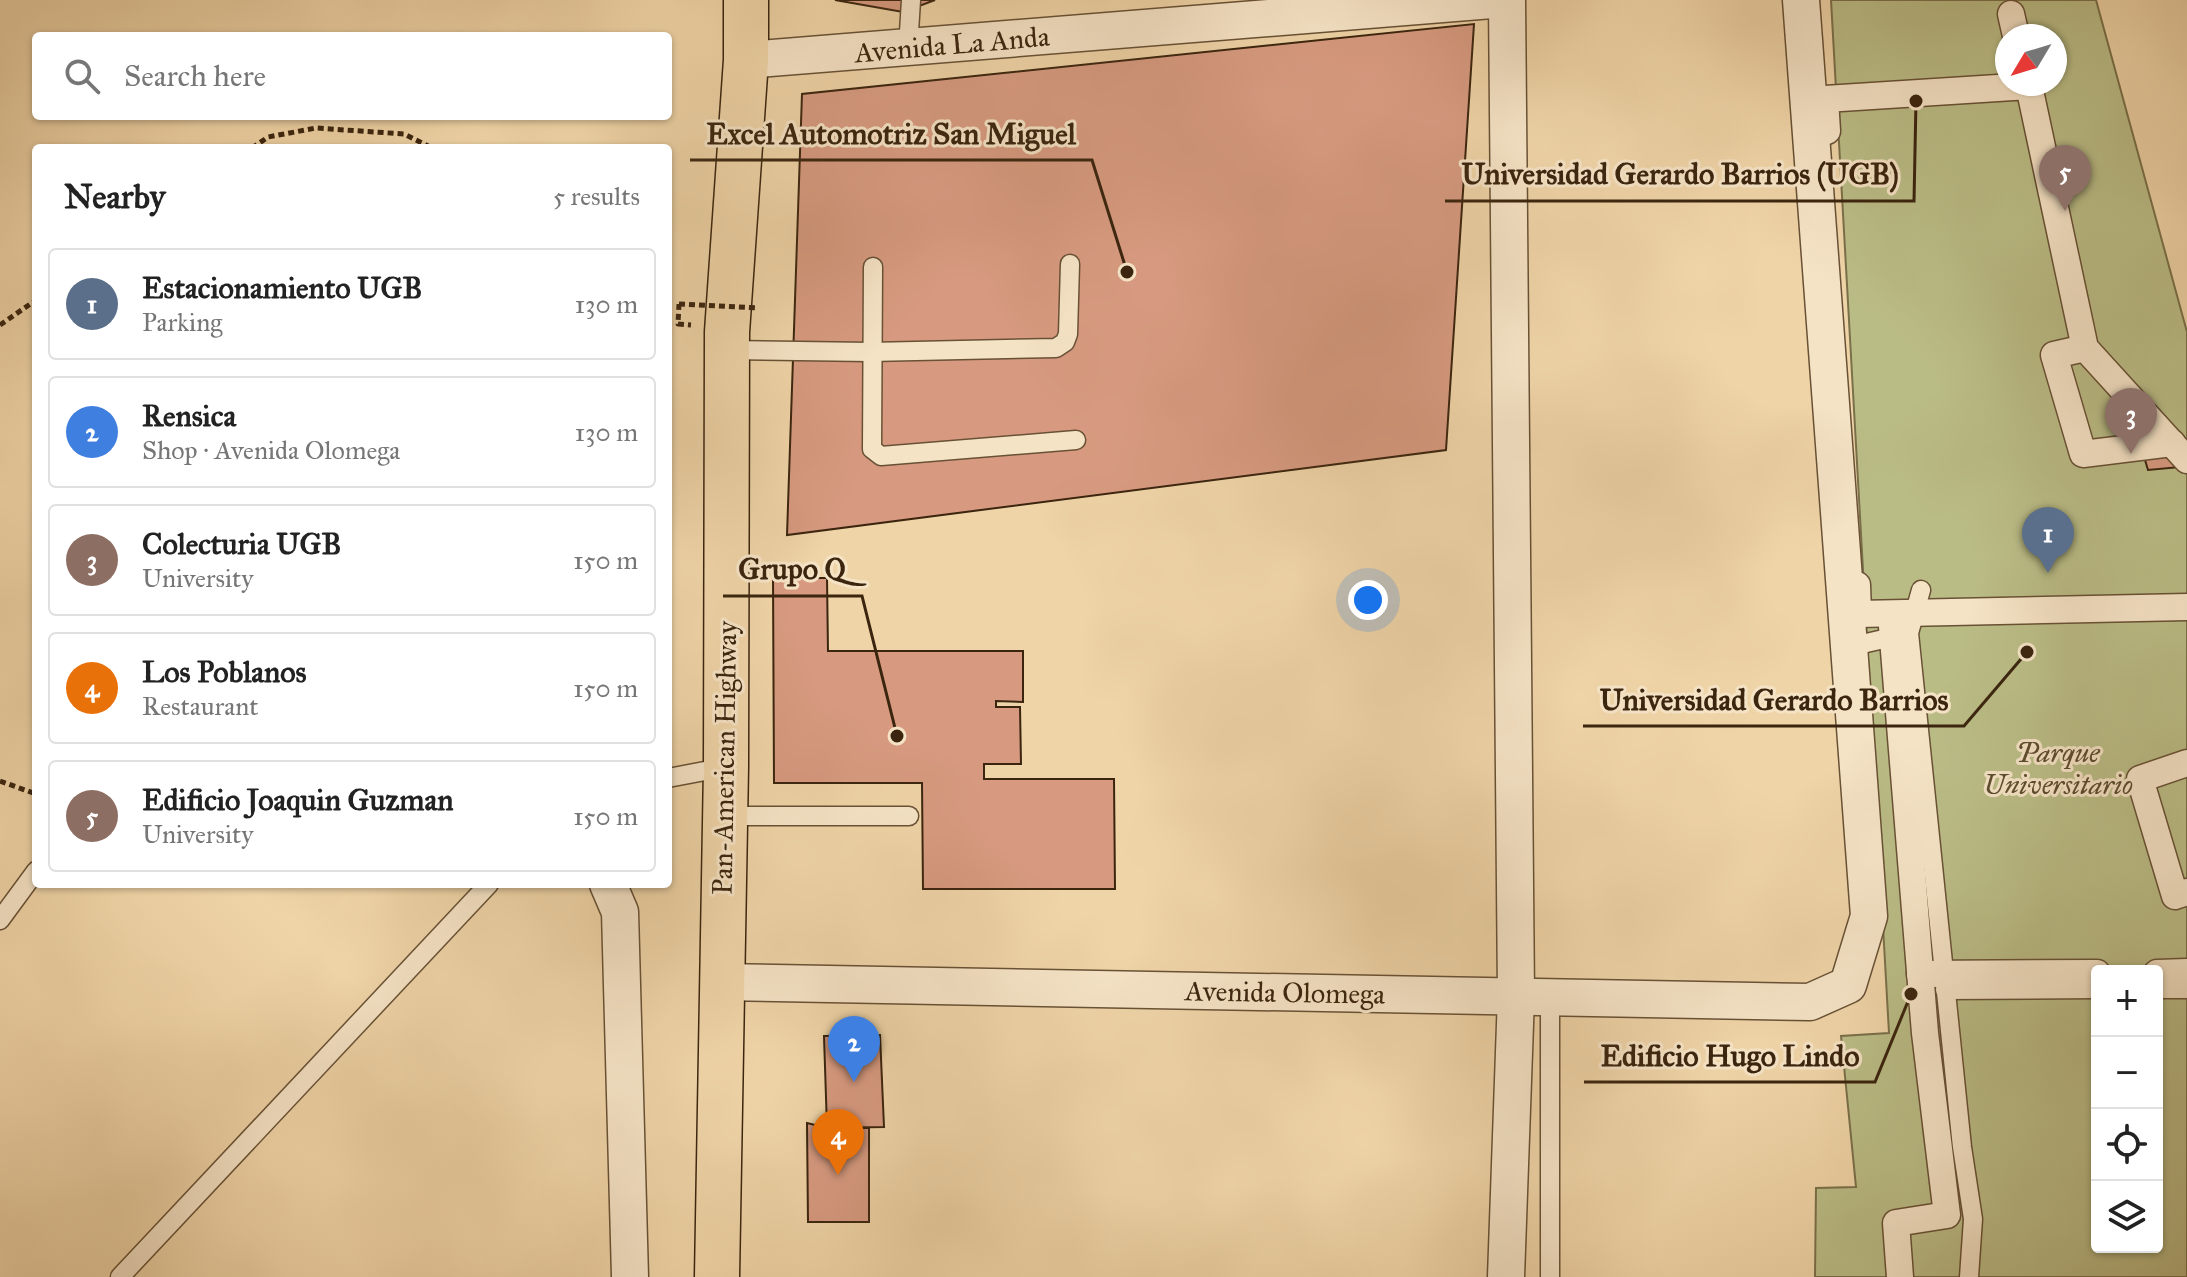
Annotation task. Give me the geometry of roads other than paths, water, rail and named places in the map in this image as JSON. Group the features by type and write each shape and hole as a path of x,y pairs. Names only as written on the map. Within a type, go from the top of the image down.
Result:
{"highway":[{"name":"Pan-American Highway","path":"717,1277 726,767 727,350 746,60 746,0"}],"street":[{"name":"Avenida La Anda","path":"746,60 1492,0"},
{"path":"1506,1277 1533,996 1507,0"},
{"path":"1801,0 1849,647"},
{"path":"1995,87 1825,99 1858,614 1906,617 2187,607"},
{"path":"2031,96 2085,348 2179,451"},
{"path":"2085,348 2054,355 2083,454 2179,451"},
{"path":"1900,1277 1896,1223 1947,1215 1936,979 1906,617"},
{"name":"Avenida Olomega","path":"720,982 1810,1002 1848,985 1869,916 1849,647"},
{"path":"2187,763 2140,779 2175,896 2187,892"},
{"path":"610,888 620,912 630,1277"},
{"path":"2163,973 2187,972"},
{"path":"1936,979 2091,973"}],"lane":[{"path":"908,48 911,0"},
{"path":"727,350 870,352 1056,348 1065,342 1068,334 1070,264"},
{"path":"873,267 870,352 872,449 881,456 1076,440"},
{"path":"1849,647 1906,617"},
{"path":"672,777 726,767"},
{"path":"724,816 909,816"},
{"path":"0,920 32,876"},
{"path":"120,1277 485,888"},
{"path":"1969,1277 1973,1219 1936,979 2091,989"},
{"path":"2163,989 2187,989"},
{"path":"1533,996 1550,1277"}],"place":[{"name":"Universidad Gerardo Barrios (UGB)","path":"1916,101"},
{"name":"Edificio Joaquin Guzman","path":"2065,211"},
{"name":"Excel Automotriz San Miguel","path":"1127,272"},
{"name":"Colecturia UGB","path":"2131,454"},
{"name":"Estacionamiento UGB","path":"2048,573"},
{"name":"Universidad Gerardo Barrios","path":"2027,652"},
{"name":"Grupo Q","path":"897,736"},
{"name":"Edificio Hugo Lindo","path":"1911,994"},
{"name":"Rensica","path":"854,1082"},
{"name":"Los Poblanos","path":"838,1175"}],"park label":[{"name":"Parque Universitario","path":"2058,768"}]}
